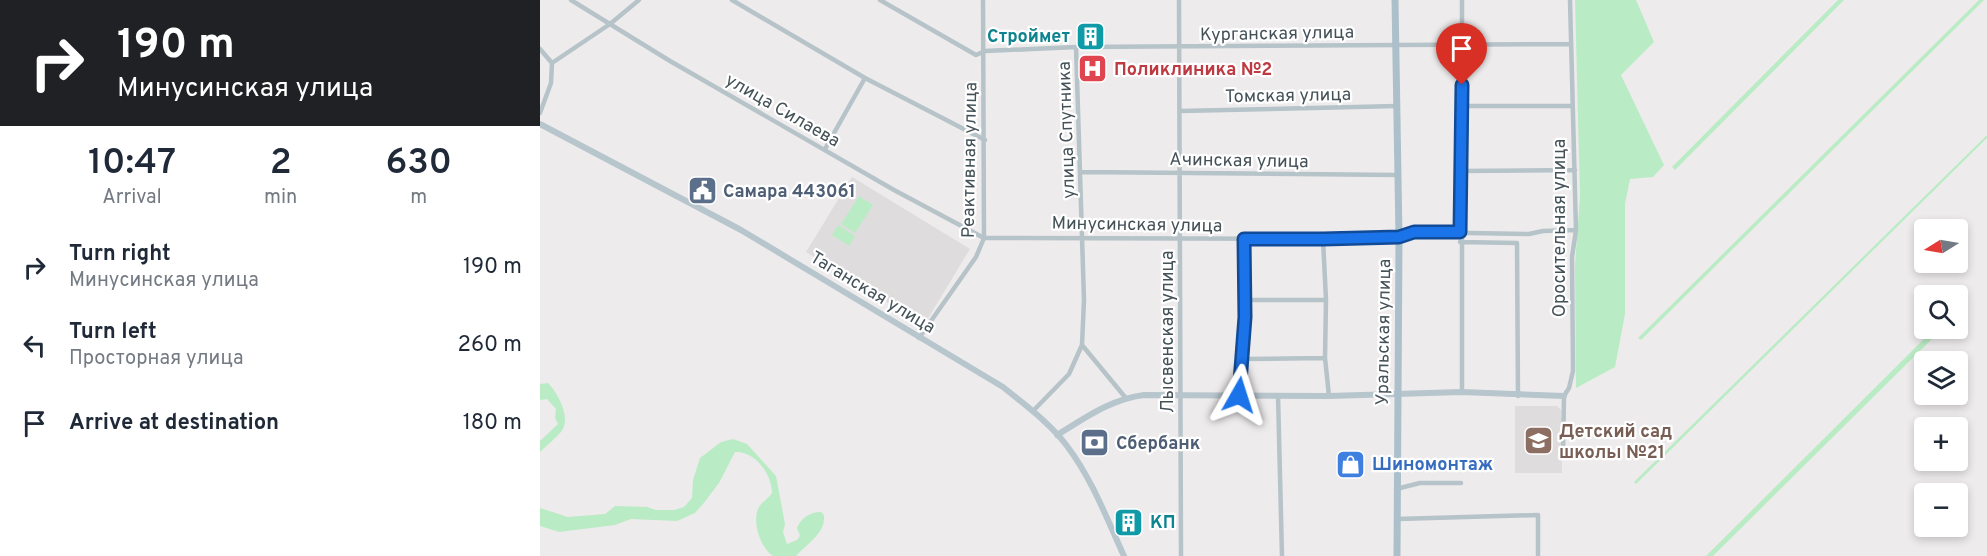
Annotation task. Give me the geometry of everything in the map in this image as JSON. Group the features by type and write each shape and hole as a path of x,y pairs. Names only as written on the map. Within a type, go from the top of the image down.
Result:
{"main road":[{"name":"Уральская улица","path":"1395,0 1399,237 1397,556"},
{"name":"Таганская улица","path":"540,124 741,230 1003,387 1033,411 1057,435 1083,470 1124,556"},
{"path":"1057,435 1125,397 1181,393 1329,396 1462,392 1518,396 1564,396"}],"street":[{"name":"улица Силаева","path":"571,0 825,149 984,238"},
{"path":"552,63 610,24 639,0"},
{"name":"Курганская улица","path":"880,0 976,55 984,51 1076,47 1570,44"},
{"name":"Реактивная улица","path":"919,338 976,257 984,238 983,0"},
{"name":"Лысвенская улица","path":"1179,0 1181,556"},
{"path":"1462,0 1460,232 1462,392"},
{"name":"Оросительная улица","path":"1563,454 1564,396 1569,388 1573,371 1571,274 1576,230 1570,0"},
{"path":"735,1 865,78 985,140"},
{"name":"улица Спутника","path":"1033,411 1069,374 1082,345 1083,237 1076,47"},
{"path":"540,49 552,63 552,83 540,113"},
{"path":"825,149 865,78"},
{"name":"Томская улица","path":"1180,111 1397,106"},
{"path":"1462,106 1572,106"},
{"path":"1461,171 1575,170"},
{"name":"Ачинская улица","path":"1081,172 1398,175"},
{"name":"Минусинская улица","path":"984,238 1323,239 1399,237 1414,232 1529,234 1543,231 1576,230"},
{"path":"1239,395 1245,300 1244,239"},
{"path":"1323,239 1326,300 1325,358 1329,396"},
{"path":"1460,242 1517,243 1518,396"},
{"path":"1245,300 1326,300"},
{"path":"1082,345 1125,397"},
{"path":"1242,359 1325,358"},
{"path":"1278,395 1282,556"},
{"path":"1396,489 1420,483 1461,483"},
{"path":"1397,519 1539,515 1538,556"}],"shaded area":[{"path":"852,177 970,249 924,325 806,252"},
{"name":"Детский сад школы №21","path":"1515,406 1557,406 1561,410 1562,473 1515,473"}],"green space":[{"path":"1575,0 1636,0 1654,42 1621,75 1664,165 1653,177 1630,179 1625,204 1625,314 1615,367 1576,388 1575,265 1580,196"},
{"path":"1838,0 1844,0 1675,170 1672,167"},
{"path":"1979,0 1984,0 1641,340 1638,338"},
{"path":"1987,135 1987,138 1636,484 1634,482"},
{"path":"859,196 873,205 855,233 841,224"},
{"path":"838,225 855,236 849,246 832,235"},
{"path":"1924,339 1932,339 1920,351 1914,351 1914,357 1713,556 1706,556"},
{"path":"548,383 559,399 565,420 561,432 540,452 540,441 558,424 555,418 556,409 547,399 540,400 540,384"},
{"path":"733,439 747,444 776,476 785,524 783,532 787,544 797,540 800,536 797,528 806,516 817,512 824,515 819,533 796,556 773,556 761,541 756,520 760,505 772,493 769,478 761,465 749,455 735,452 719,483 703,504 695,513 677,521 631,519 615,525 559,532 540,526 540,508 568,517 605,514 615,506 647,507 656,510 674,510 684,507 692,498 693,480 700,458 721,442"}],"place":[{"name":"Строймет","path":"1091,36"},
{"name":"Поликлиника №2","path":"1093,69"},
{"name":"Самара 443061","path":"702,191"},
{"name":"Детский сад школы №21","path":"1538,441"},
{"name":"Сбербанк","path":"1095,443"},
{"name":"Шиномонтаж","path":"1351,464"},
{"name":"КП","path":"1129,522"}],"route":[{"path":"1239,395 1245,317 1244,239 1399,237 1414,232 1460,232 1462,85"}]}
